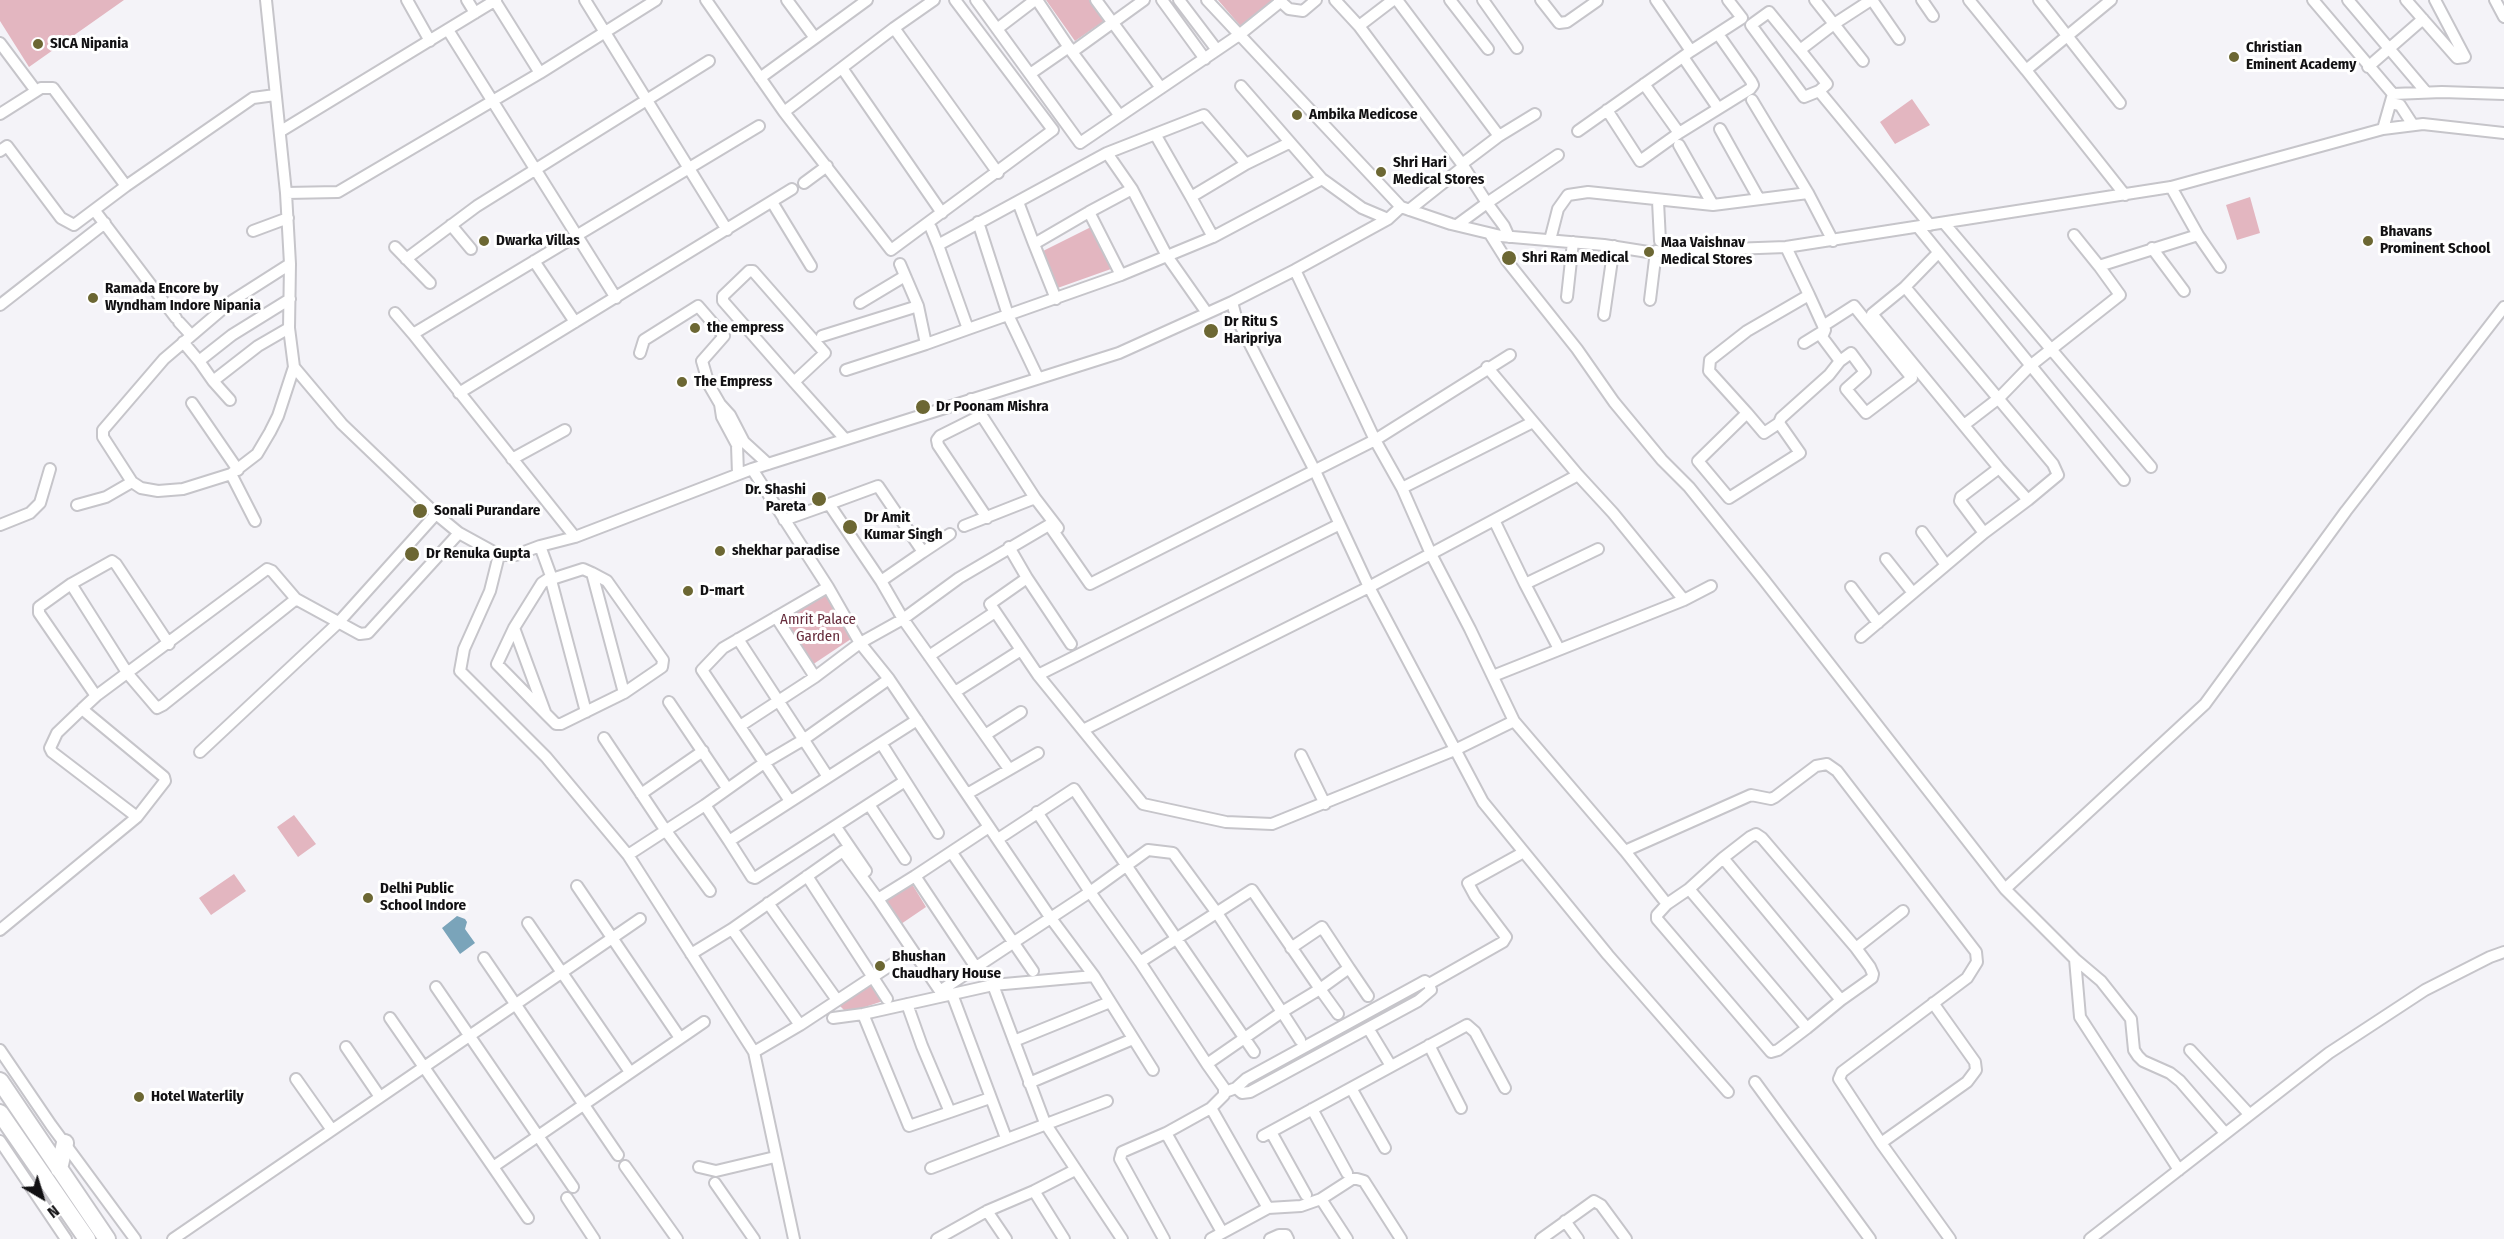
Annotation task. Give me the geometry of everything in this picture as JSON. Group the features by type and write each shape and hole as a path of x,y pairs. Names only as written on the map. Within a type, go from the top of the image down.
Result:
{"highway":[{"path":"0,1081 107,1239"},
{"path":"0,1113 87,1239"},
{"path":"59,1169 65,1143"},
{"path":"20,1168 40,1170"}],"street":[{"path":"266,0 288,218 290,264 289,327 294,368 278,416 270,432 257,453 235,472 174,490 158,491 141,488 132,482 103,437 103,430 164,359 187,338 232,301 290,264"},
{"path":"408,0 430,40"},
{"path":"467,0 475,13"},
{"path":"280,131 496,0 540,73"},
{"path":"585,0 727,230"},
{"path":"286,193 338,192 540,73 657,0"},
{"path":"706,0 784,112 891,250 1053,130 955,0"},
{"path":"787,0 815,38"},
{"path":"760,78 867,0"},
{"path":"784,112 934,0"},
{"path":"976,0 1080,143 1239,35 1279,1 1289,9 1303,11 1316,0"},
{"path":"997,29 1036,0 1120,116"},
{"path":"1096,0 1161,88"},
{"path":"1030,74 1114,22 1144,0"},
{"path":"1162,0 1205,58"},
{"path":"1179,0 1217,50"},
{"path":"1207,0 1405,208 1490,234 1509,237 1614,246 1786,247 2171,188 2383,129 2423,124 2504,133"},
{"path":"1335,0 1359,26 1462,166 1504,226 1509,237"},
{"path":"1359,26 1395,0 1499,136"},
{"path":"1450,0 1488,49"},
{"path":"1484,0 1517,48"},
{"path":"1540,0 1558,23 1567,22 1597,0"},
{"path":"1656,0 1718,108"},
{"path":"1578,131 1742,18 1728,0"},
{"path":"1815,0 1863,61"},
{"path":"1800,50 1834,24 1872,0 1899,39"},
{"path":"1922,0 1933,16"},
{"path":"1969,0 2125,195"},
{"path":"2039,0 2120,103"},
{"path":"2313,0 2392,99 2400,105 2413,125"},
{"path":"2348,0 2426,92"},
{"path":"2406,0 2457,58 2465,57 2435,0"},
{"path":"2495,0 2504,16"},
{"path":"2026,70 2069,36 2106,2"},
{"path":"1769,12 1800,50 1827,84 1819,92 1804,97 1751,25 1769,12"},
{"path":"2368,67 2423,19"},
{"path":"894,28 998,172"},
{"path":"448,30 538,170 616,298"},
{"path":"1607,110 1640,161 1679,133 1750,89 1753,85 1718,34"},
{"path":"0,43 36,91"},
{"path":"406,259 477,206 538,170 709,60"},
{"path":"842,68 942,213"},
{"path":"1644,84 1679,133"},
{"path":"0,114 46,86 53,88 126,186"},
{"path":"1241,86 1322,179 1362,208 1388,219"},
{"path":"1819,92 1930,225"},
{"path":"2392,99 2426,92 2504,94"},
{"path":"2,144 61,218 68,224 74,225 253,98 275,95"},
{"path":"2383,129 2392,99"},
{"path":"1752,100 1808,193 1833,241"},
{"path":"294,368 342,424 436,514 459,533 499,555 516,555 575,537 752,469 1119,353 1232,302 1296,270 1388,219 1462,166 1499,136 1535,114"},
{"path":"938,245 1107,153 1204,115 1246,164"},
{"path":"413,334 759,126"},
{"path":"1720,129 1759,199"},
{"path":"1155,134 1213,237"},
{"path":"1191,197 1246,164 1289,142"},
{"path":"1679,146 1713,205"},
{"path":"1107,153 1132,189 1167,256 1207,313"},
{"path":"1458,225 1558,155"},
{"path":"804,183 827,166"},
{"path":"846,370 1121,275 1213,237 1322,179"},
{"path":"2171,188 2198,235 2220,267"},
{"path":"459,393 792,189"},
{"path":"1034,244 1132,189"},
{"path":"1550,240 1558,209 1568,195 1588,192 1713,205 1808,193"},
{"path":"1650,300 1658,246 1658,201"},
{"path":"772,202 810,266"},
{"path":"1018,202 1056,299"},
{"path":"95,211 178,320 199,361 230,400"},
{"path":"1089,212 1121,275"},
{"path":"253,231 288,218"},
{"path":"978,222 1008,315 1038,378"},
{"path":"1944,222 2151,467"},
{"path":"0,305 105,223"},
{"path":"451,225 471,249"},
{"path":"1918,227 2124,480"},
{"path":"931,228 968,329"},
{"path":"1490,234 1507,261 1572,343 1614,402 1662,460 1689,487 1764,580 2005,889 2075,960 2101,981 2131,1019 2134,1050 2138,1056 2143,1062 2170,1072 2225,1133"},
{"path":"2098,266 2198,235"},
{"path":"1964,425 1999,398 2051,348 2120,295 2074,236"},
{"path":"1567,297 1573,242"},
{"path":"1604,315 1614,246"},
{"path":"395,247 430,283"},
{"path":"1786,247 1824,328 1822,337 1840,361"},
{"path":"2152,248 2184,291"},
{"path":"1938,252 1905,287 1872,314 2028,500"},
{"path":"534,261 575,322"},
{"path":"900,264 918,306 926,344"},
{"path":"1296,270 1375,440 1402,488 1431,554 1514,721 1667,904"},
{"path":"794,382 825,353 753,271 749,271 722,298 794,382 845,439"},
{"path":"861,303 905,276"},
{"path":"1861,637 1984,533 2056,478 2058,472 1905,287"},
{"path":"1804,343 1854,306 1912,378 1866,413 1846,389 1865,372 1851,353 1840,361 1830,375 1781,418 1779,423 1764,433 1709,371 1710,360 1747,331 1809,295"},
{"path":"199,361 232,335 290,299"},
{"path":"1232,302 1236,317 1315,471 1338,525 1369,587 1484,802 1608,955 1728,1092"},
{"path":"640,353 644,340 698,306 724,336 702,361 709,386 730,416 741,443 738,474"},
{"path":"822,336 918,306"},
{"path":"2005,889 2205,704 2346,511 2504,307"},
{"path":"395,313 575,537"},
{"path":"213,381 258,346 289,327"},
{"path":"740,726 815,677 860,643 903,619 958,578 1049,525 1090,584 1375,440 1487,367 1510,355"},
{"path":"1487,367 1613,513 1684,600"},
{"path":"970,399 1035,498 1074,549"},
{"path":"192,403 235,472 255,522"},
{"path":"1747,413 1698,461 1729,498 1800,453 1779,423"},
{"path":"980,416 940,436 937,440 938,445 987,518"},
{"path":"1402,488 1533,422"},
{"path":"512,459 565,430"},
{"path":"741,443 768,464"},
{"path":"1984,533 1960,501 1961,497 1999,468"},
{"path":"0,525 30,513 40,503 50,469"},
{"path":"752,469 828,587 860,643 889,680 1050,917 1094,976 1153,1070"},
{"path":"1083,730 1369,587 1578,475"},
{"path":"76,505 106,497 132,482"},
{"path":"784,520 878,486 923,552"},
{"path":"964,526 1035,498"},
{"path":"829,504 881,580 903,619 1009,769"},
{"path":"200,752 338,623 436,514"},
{"path":"1494,520 1559,649"},
{"path":"1038,675 1338,525"},
{"path":"1922,532 1946,565"},
{"path":"137,817 52,752 50,748 57,733 96,696 169,644 267,568 296,599 360,634 368,633 459,533"},
{"path":"881,580 950,534"},
{"path":"540,546 586,712"},
{"path":"1009,547 1071,644"},
{"path":"1525,584 1598,549"},
{"path":"499,555 489,591 464,649 460,671 546,758 628,855 754,1052 794,1239"},
{"path":"1886,559 1913,593"},
{"path":"96,696 38,611 39,607 71,584 109,561 114,562 169,644"},
{"path":"583,569 607,581 663,660 662,667 624,693 561,724 556,724 497,664 514,628 542,583 551,579 583,569"},
{"path":"592,573 624,693"},
{"path":"1027,578 990,604 1038,675 1143,804 1226,822 1272,825 1457,749 1514,721"},
{"path":"71,584 128,674 153,705 160,707 296,599"},
{"path":"1493,676 1684,600 1711,586"},
{"path":"790,801 702,670 723,648 828,587"},
{"path":"1851,587 1878,623"},
{"path":"929,656 995,612"},
{"path":"776,617 815,677"},
{"path":"514,628 547,715"},
{"path":"738,639 828,777"},
{"path":"955,692 1021,650"},
{"path":"628,855 765,763 803,741 889,680"},
{"path":"669,702 728,788"},
{"path":"0,930 137,817 165,783 164,777 82,709"},
{"path":"985,735 1021,712"},
{"path":"729,841 917,720"},
{"path":"604,738 666,831 710,891"},
{"path":"881,743 938,833"},
{"path":"641,794 703,751"},
{"path":"967,794 1038,753"},
{"path":"1302,756 1325,804"},
{"path":"1625,851 1751,795 1771,799 1816,766 1827,764 1837,771 1976,952 1977,962 1967,978 1842,1072 1839,1079 1843,1089 1950,1239"},
{"path":"705,805 755,878 836,828 905,781"},
{"path":"998,839 1074,789 1254,1052"},
{"path":"870,806 905,859"},
{"path":"1037,812 1140,962 1225,1092"},
{"path":"878,899 989,827"},
{"path":"836,828 866,871"},
{"path":"1756,834 1762,838 1856,948 1873,974 1868,982 1841,1000 1778,1050 1771,1052 1657,919 1657,915 1667,904 1689,889 1756,834"},
{"path":"691,954 732,929 843,851 940,991 1090,892 1148,850 1173,853 1217,913 1300,1040"},
{"path":"1429,984 1503,942 1506,937 1468,883 1524,852"},
{"path":"952,853 1033,971"},
{"path":"1724,858 1841,1000"},
{"path":"807,876 887,999"},
{"path":"915,876 975,966"},
{"path":"577,886 680,1038"},
{"path":"1689,889 1807,1028"},
{"path":"1140,962 1252,890 1338,1014"},
{"path":"768,903 837,1000"},
{"path":"1856,948 1903,911"},
{"path":"173,1239 640,919"},
{"path":"528,923 630,1072"},
{"path":"1291,948 1322,927 1368,996"},
{"path":"732,929 801,1025"},
{"path":"754,1052 801,1025 912,951"},
{"path":"2090,1239 2329,1053 2425,990 2504,952"},
{"path":"484,958 618,1155"},
{"path":"2075,960 2080,1017 2179,1170"},
{"path":"1207,1064 1282,1012 1320,990 1349,968"},
{"path":"833,1018 863,1014 993,985 1094,976"},
{"path":"1164,1239 1120,1159 1122,1152 1166,1133 1211,1108 1225,1092 1236,1088 1245,1079 1418,984 1425,981 1429,984 1431,990 1426,995 1250,1092 1242,1093 1236,1088"},
{"path":"993,985 1045,1124 1122,1239"},
{"path":"435,987 573,1187"},
{"path":"952,994 1006,1138"},
{"path":"1014,1041 1110,1002"},
{"path":"1881,1143 1967,1082 1976,1070 1975,1062 1933,1003"},
{"path":"907,1004 950,1112"},
{"path":"863,1014 909,1125 914,1126 990,1098"},
{"path":"390,1018 528,1218"},
{"path":"493,1167 704,1022"},
{"path":"1306,1195 1267,1134 1429,1045 1467,1025 1475,1032 1505,1088"},
{"path":"1368,1028 1391,1066"},
{"path":"1029,1083 1133,1039"},
{"path":"1429,1045 1461,1108"},
{"path":"346,1047 380,1097"},
{"path":"0,1050 135,1239"},
{"path":"2190,1050 2249,1114"},
{"path":"296,1079 332,1130"},
{"path":"1755,1082 1870,1239"},
{"path":"1351,1088 1385,1148"},
{"path":"931,1168 1107,1101"},
{"path":"1211,1108 1268,1208"},
{"path":"1312,1109 1347,1173"},
{"path":"1166,1133 1222,1232"},
{"path":"0,1141 66,1239"},
{"path":"699,1167 716,1172 775,1156"},
{"path":"625,1166 677,1239"},
{"path":"937,1239 951,1236 987,1211 1075,1170"},
{"path":"1211,1239 1268,1208 1301,1206 1321,1199 1352,1179 1364,1181 1401,1239"},
{"path":"715,1183 754,1239"},
{"path":"1034,1191 1064,1239"},
{"path":"567,1198 594,1239"},
{"path":"1321,1199 1347,1239"},
{"path":"1541,1239 1590,1202 1597,1201 1626,1239"},
{"path":"987,1211 1006,1239"},
{"path":"1565,1221 1578,1239"},
{"path":"1270,1239 1279,1235 1286,1235 1288,1239"}],"green space":[{"name":"SICA Nipania","path":"0,0 124,0 29,67 0,21"},
{"path":"1046,0 1089,0 1104,21 1075,41"},
{"path":"1218,0 1271,0 1273,3 1243,29"},
{"path":"1912,99 1930,125 1895,144 1880,122"},
{"path":"2250,197 2260,233 2237,240 2226,205"},
{"path":"1093,226 1111,269 1052,290 1039,253"},
{"name":"Amrit Palace Garden","path":"825,592 851,639 812,665 785,621"},
{"path":"294,815 316,844 298,857 277,827"},
{"path":"234,874 246,891 211,915 199,898"},
{"path":"912,884 926,907 901,924 884,899"},
{"path":"870,982 883,1001 847,1013 839,1005"}],"water":[{"path":"457,916 467,922 465,929 475,943 460,954 442,928"}],"place":[{"name":"SICA Nipania","path":"38,44"},
{"name":"Christian Eminent Academy","path":"2234,57"},
{"name":"Ambika Medicose","path":"1297,115"},
{"name":"Shri Hari Medical Stores","path":"1381,172"},
{"name":"Dwarka Villas","path":"484,241"},
{"name":"Bhavans Prominent School","path":"2368,241"},
{"name":"Maa Vaishnav Medical Stores","path":"1649,252"},
{"name":"Shri Ram Medical","path":"1509,258"},
{"name":"Ramada Encore by Wyndham Indore Nipania","path":"93,298"},
{"name":"the empress","path":"695,328"},
{"name":"Dr Ritu S Haripriya","path":"1211,331"},
{"name":"The Empress","path":"682,382"},
{"name":"Dr Poonam Mishra","path":"923,407"},
{"name":"Dr. Shashi Pareta","path":"819,499"},
{"name":"Sonali Purandare","path":"420,511"},
{"name":"Dr Amit Kumar Singh","path":"850,527"},
{"name":"shekhar paradise","path":"720,551"},
{"name":"Dr Renuka Gupta","path":"412,554"},
{"name":"D-mart","path":"688,591"},
{"name":"Delhi Public School Indore","path":"368,898"},
{"name":"Bhushan Chaudhary House","path":"880,966"},
{"name":"Hotel Waterlily","path":"139,1097"}]}
